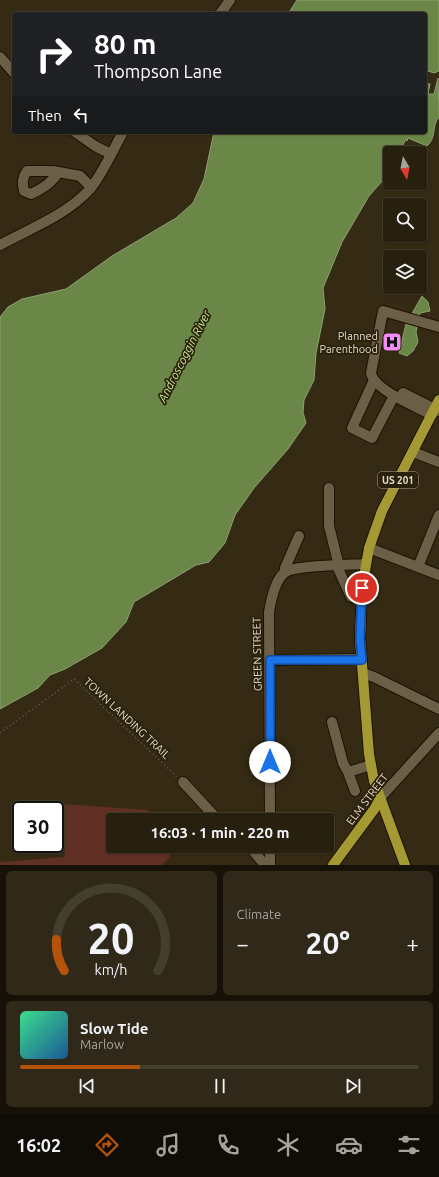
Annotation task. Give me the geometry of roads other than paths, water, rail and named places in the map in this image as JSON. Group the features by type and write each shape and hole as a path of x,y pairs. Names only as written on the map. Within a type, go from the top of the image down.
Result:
{"main road":[{"name":"US 201","path":"371,765 360,639 362,597 366,564 369,548 382,511 436,409"},
{"path":"371,765 380,798 405,865"},
{"name":"ELM STREET","path":"333,865 380,798"}],"street":[{"path":"221,12 230,0"},
{"path":"0,58 12,71"},
{"path":"78,134 110,154"},
{"path":"3,242 57,215 80,198 91,187 100,174 123,134"},
{"path":"58,172 80,176 91,187"},
{"path":"436,409 394,396 374,380 371,373 383,311 439,327"},
{"path":"374,380 352,428 372,438 394,396"},
{"path":"385,388 395,389 436,409"},
{"path":"413,452 439,462"},
{"path":"329,488 329,526 338,566 351,597 362,597"},
{"path":"418,567 439,515"},
{"name":"GREEN STREET","path":"270,813 269,612 273,593 282,576 286,572 285,568 299,536"},
{"path":"369,548 439,575"},
{"path":"286,572 299,568 366,564"},
{"path":"270,660 362,660"},
{"path":"363,673 439,709"},
{"path":"332,722 343,763 348,772 354,791"},
{"name":"ELM STREET","path":"380,798 439,733"},
{"path":"348,772 371,765"},
{"path":"183,782 212,813"},
{"path":"255,853 265,865"},
{"path":"270,853 270,865"}],"water":[{"path":"297,0 439,0 439,71 434,73 427,71 427,12 289,12"},
{"name":"Androscoggin River","path":"438,78 439,117 435,124 430,143 427,146 408,138 407,141 405,140 403,146 383,146 383,180 369,196 342,242 323,288 325,309 316,353 314,380 304,400 303,412 306,423 288,449 254,488 235,515 225,543 209,562 196,565 134,602 126,622 102,648 65,669 50,675 38,688 0,709 0,317 8,307 22,299 66,289 112,256 176,218 193,203 204,179 214,134 427,134 427,83 430,84 428,94 434,94"},
{"path":"422,296 428,302 430,311 420,313 416,332 418,342 413,351 407,356 399,353 406,324"}],"place":[{"name":"Planned Parenthood","path":"392,342"}]}
